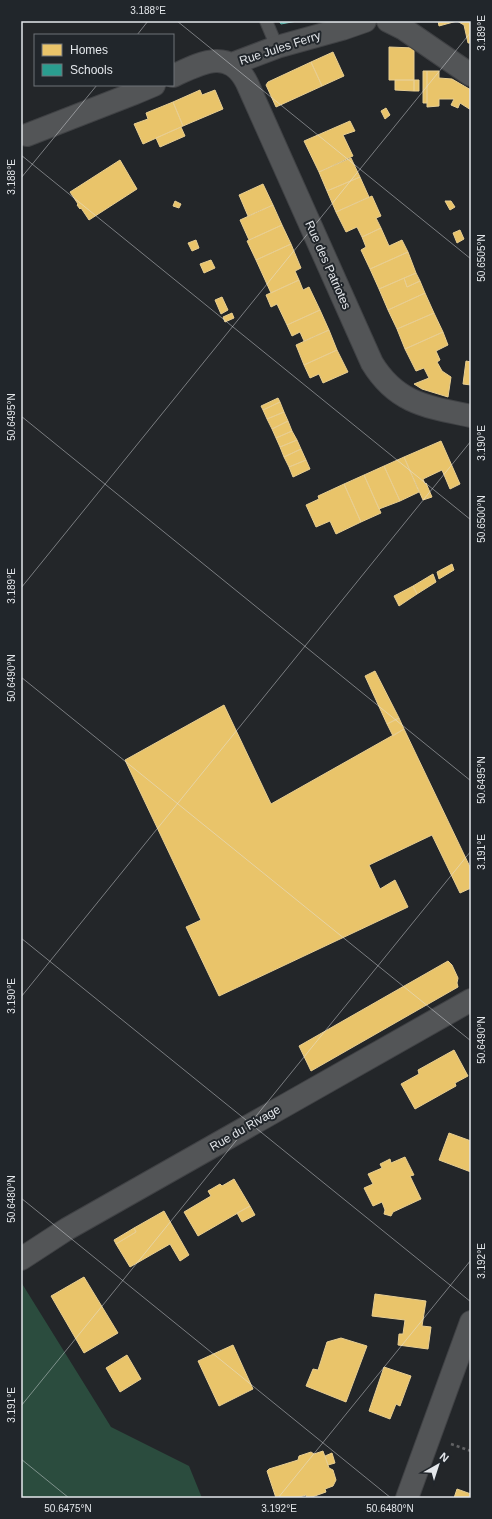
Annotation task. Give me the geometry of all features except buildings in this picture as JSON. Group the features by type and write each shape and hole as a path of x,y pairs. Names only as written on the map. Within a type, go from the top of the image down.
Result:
{"street":[{"name":"Rue Jules Ferry","path":"174,76 209,61 232,64 276,47 342,29 365,21"},
{"path":"388,21 404,29 471,75"},
{"name":"Rue des Patriotes","path":"232,64 238,69 247,83 372,363 378,373 388,385 405,398 424,406 471,416"},
{"path":"24,136 135,94 152,86"},
{"name":"Rue du Rivage","path":"21,1259 67,1229 471,1000"},
{"path":"407,1498 471,1322"}],"lane":[{"path":"266,21 276,47"}],"green space":[{"path":"21,1282 111,1427 189,1466 202,1498 21,1498"}]}
